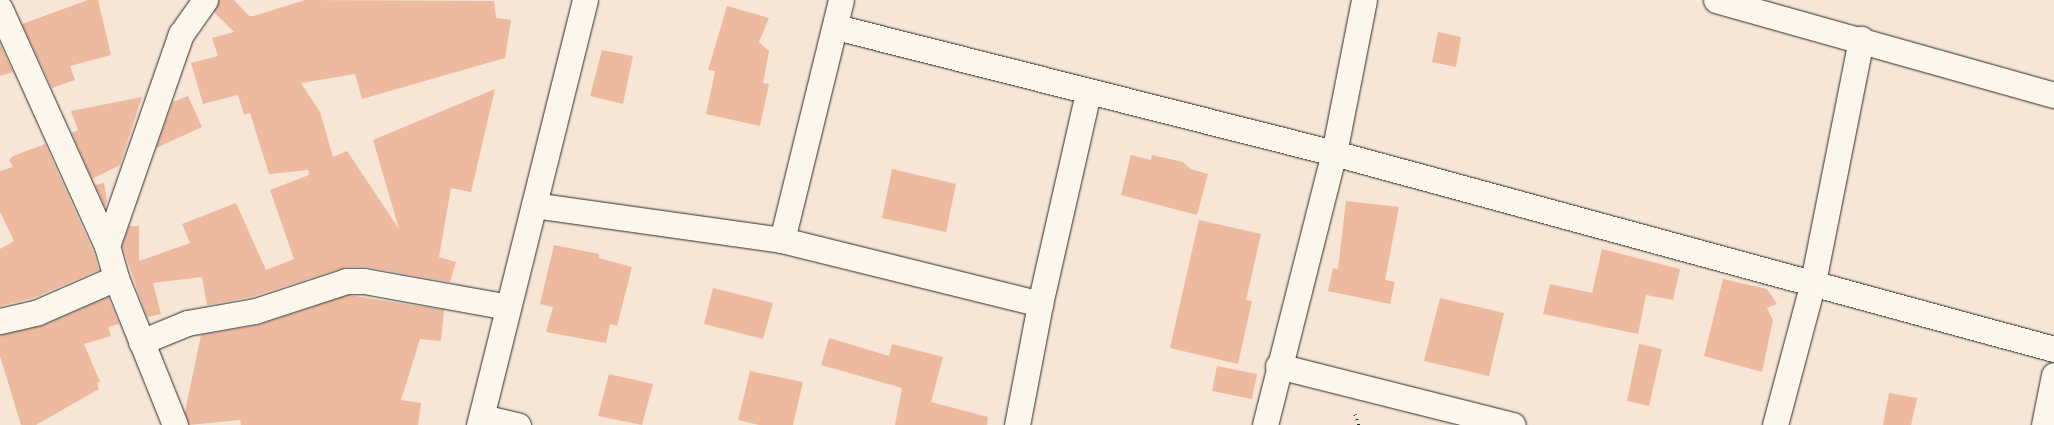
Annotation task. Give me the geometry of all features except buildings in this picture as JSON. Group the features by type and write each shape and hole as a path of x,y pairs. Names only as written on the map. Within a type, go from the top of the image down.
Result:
{"street":[{"path":"107,246 180,34 205,0"},
{"path":"518,425 480,421 585,0"},
{"path":"782,240 836,28 841,0"},
{"path":"1265,425 1278,366 1334,153 1364,0"},
{"path":"1716,0 1861,39 2054,95"},
{"path":"0,9 107,246 116,278 175,425"},
{"path":"836,28 1334,153 2054,349"},
{"path":"1775,425 1813,282 1861,39"},
{"path":"1017,425 1040,304 1088,92"},
{"path":"534,205 782,240 1040,304"},
{"path":"0,321 38,312 116,278"},
{"path":"142,342 187,323 255,311 346,281 364,281 508,307"},
{"path":"1278,366 1513,425"},
{"path":"2044,425 2054,375"}]}
